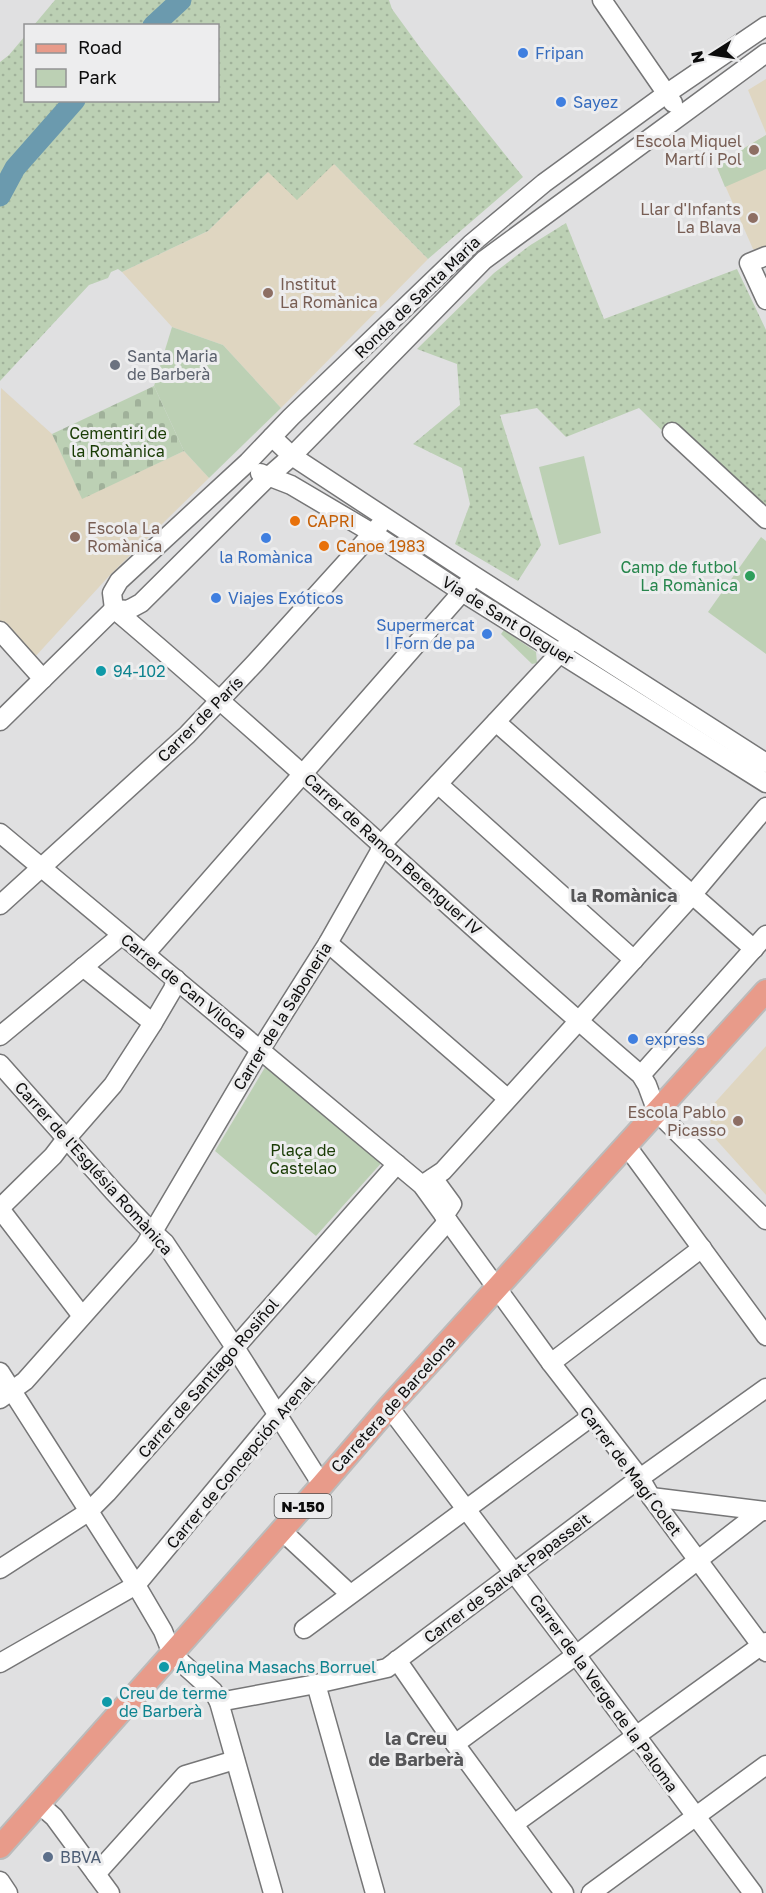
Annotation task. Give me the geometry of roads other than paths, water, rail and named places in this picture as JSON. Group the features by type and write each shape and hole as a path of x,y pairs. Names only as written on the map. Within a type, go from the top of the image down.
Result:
{"main road":[{"name":"Carretera de Barcelona","path":"0,1847 282,1531 389,1407 766,991"}],"street":[{"path":"602,0 681,115"},
{"name":"Ronda de Santa Maria","path":"766,26 666,94 544,183 471,244 248,462 119,581 112,593 114,609 128,610 141,603 292,456 484,260 766,53"},
{"path":"766,256 749,263 766,300"},
{"path":"672,432 766,519"},
{"name":"Via de Sant Oleguer","path":"272,437 292,456 766,763"},
{"name":"Via de Sant Oleguer","path":"248,462 268,477 294,487 374,534 766,783"},
{"name":"Carrer de París","path":"0,905 187,735 374,534 386,518"},
{"path":"145,954 462,592 473,575"},
{"path":"0,721 114,609"},
{"name":"Carrer de Ramon Berenguer IV","path":"114,609 221,700 641,1075 657,1112"},
{"path":"0,631 43,679"},
{"name":"Carrer de la Saboneria","path":"6,1395 25,1381 144,1247 261,1049 328,943 379,853 381,845 573,639"},
{"path":"496,722 692,893 760,942 641,1075"},
{"path":"438,784 634,960"},
{"path":"427,1182 443,1171 634,960 766,807"},
{"name":"Carrer de Can Viloca","path":"0,833 397,1164 427,1182 446,1218 496,1289"},
{"path":"0,1036 122,935"},
{"path":"328,943 507,1098"},
{"path":"83,967 153,1023"},
{"path":"82,1316 0,1208 53,1156 113,1084 153,1023 173,989 176,979"},
{"name":"Carrer de l'Església Romànica","path":"0,1064 135,1215 165,1244 236,1348 322,1485"},
{"path":"657,1112 766,1220"},
{"path":"626,1144 766,1336"},
{"name":"Carrer de Santiago Rosiñol","path":"0,1569 88,1512 108,1493 397,1164"},
{"name":"Carrer de Concepción Arenal","path":"3,1656 136,1585 446,1218"},
{"path":"551,1363 702,1248"},
{"name":"Carrer de Magí Colet","path":"496,1289 591,1417 640,1478 651,1497 698,1561 765,1647"},
{"path":"0,1372 6,1395 136,1585 163,1631 172,1654 213,1691 219,1702 273,1893"},
{"name":"Carrer de Salvat-Papasseit","path":"219,1702 387,1668 640,1478 766,1388"},
{"name":"Carrer de la Verge de la Paloma","path":"389,1407 753,1893"},
{"path":"304,1629 591,1417"},
{"path":"651,1497 764,1511"},
{"path":"455,1744 764,1511"},
{"path":"282,1531 350,1594"},
{"path":"514,1824 635,1735 765,1647"},
{"path":"397,1660 564,1893"},
{"path":"316,1684 375,1893"},
{"path":"96,1874 185,1775 235,1760"},
{"path":"591,1893 766,1765"},
{"path":"38,1803 54,1817 110,1893"},
{"path":"0,1881 8,1893"}],"waterway":[{"path":"155,24 181,0"},
{"path":"0,196 15,168 73,102"}],"place":[{"name":"Fripan","path":"523,53"},
{"name":"Sayez","path":"561,102"},
{"name":"Escola Miquel Martí i Pol","path":"754,150"},
{"name":"Llar d'Infants La Blava","path":"753,218"},
{"name":"Institut La Romànica","path":"268,293"},
{"name":"Santa Maria de Barberà","path":"115,365"},
{"name":"CAPRI","path":"295,521"},
{"name":"Escola La Romànica","path":"75,537"},
{"name":"la Romànica","path":"266,538"},
{"name":"Canoe 1983","path":"324,546"},
{"name":"Camp de futbol La Romànica","path":"750,576"},
{"name":"Viajes Exóticos","path":"216,598"},
{"name":"Supermercat I Forn de pa","path":"487,634"},
{"name":"94-102","path":"101,671"},
{"name":"express","path":"633,1039"},
{"name":"Escola Pablo Picasso","path":"738,1121"},
{"name":"Angelina Masachs Borruel","path":"164,1667"},
{"name":"Creu de terme de Barberà","path":"107,1702"},
{"name":"BBVA","path":"48,1857"}],"district":[{"name":"la Romànica","path":"624,895"},
{"name":"la Creu de Barberà","path":"416,1748"}],"park label":[{"name":"Cementiri de la Romànica","path":"118,442"},
{"name":"Plaça de Castelao","path":"303,1159"}]}
